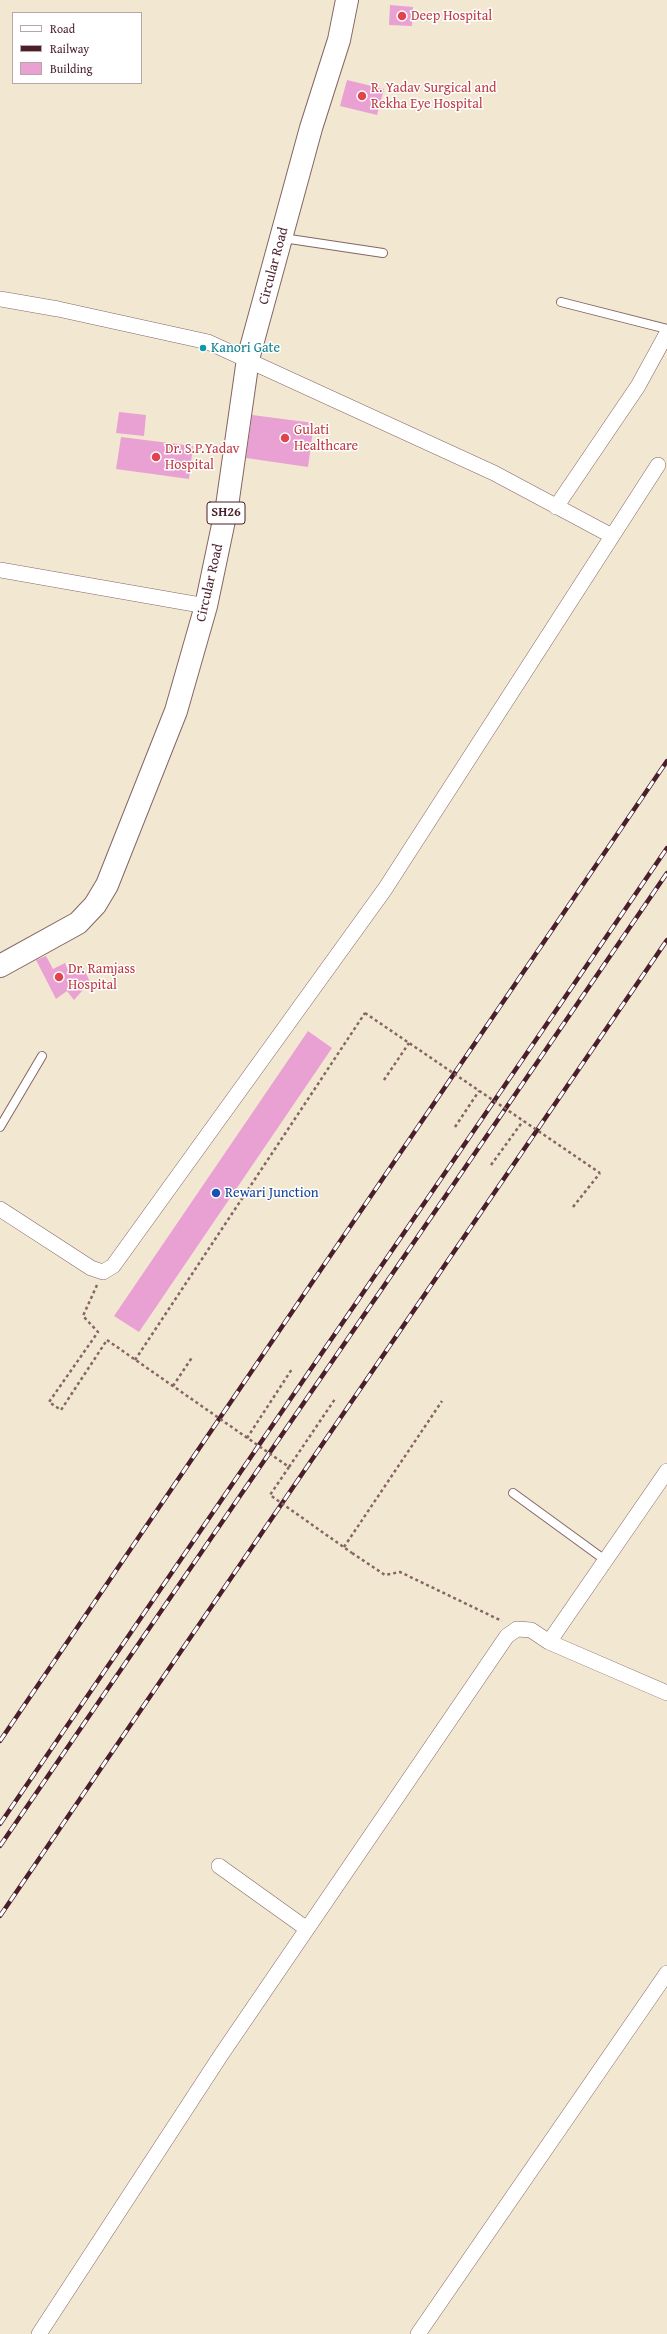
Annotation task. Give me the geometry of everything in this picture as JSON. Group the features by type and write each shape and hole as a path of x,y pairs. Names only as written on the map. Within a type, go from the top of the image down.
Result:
{"main road":[{"name":"Circular Road","path":"0,966 78,923 95,905 106,885 176,711 206,606 227,506 248,360 311,128 339,40 347,0"}],"street":[{"path":"0,299 58,308 208,342 494,473 612,536"},
{"path":"556,507 638,386 667,333"},
{"path":"0,1209 91,1268 103,1272 113,1266 385,889 658,464"},
{"path":"0,570 206,606"},
{"path":"549,1642 667,1471"},
{"path":"39,2334 221,2055 507,1636 517,1629 531,1630 549,1642 667,1693"},
{"path":"219,1866 307,1929"},
{"path":"418,2334 667,1973"}],"lane":[{"path":"282,238 383,254"},
{"path":"561,302 667,329"},
{"path":"0,1127 42,1056"},
{"path":"513,1493 605,1560"}],"path":[{"path":"135,1360 365,1013 600,1173 573,1207"},
{"path":"384,1080 409,1043"},
{"path":"454,1127 479,1091"},
{"path":"491,1165 523,1120"},
{"path":"103,1272 83,1316 98,1332 50,1402 61,1410 107,1340 289,1467"},
{"path":"173,1386 193,1356"},
{"path":"247,1438 292,1369"},
{"path":"335,1400 270,1495 385,1575 400,1572 517,1629"},
{"path":"344,1547 442,1402"}],"building":[{"path":"390,5 413,7 412,26 389,25"},
{"path":"347,80 384,89 377,115 340,106"},
{"path":"119,412 146,415 144,436 116,433"},
{"path":"252,415 314,423 308,467 246,458"},
{"path":"121,437 193,446 189,479 116,469"},
{"path":"46,956 53,969 65,963 70,975 83,967 90,982 74,1000 67,991 56,999 36,960"},
{"path":"308,1031 332,1048 139,1332 114,1316"}],"railway":[{"path":"0,1741 667,761"},
{"path":"0,1824 667,848"},
{"path":"0,1846 667,873"},
{"path":"0,1916 667,940"}],"place":[{"name":"Deep Hospital","path":"402,16"},
{"name":"R. Yadav Surgical and Rekha Eye Hospital","path":"362,96"},
{"name":"Kanori Gate","path":"203,348"},
{"name":"Gulati Healthcare","path":"285,438"},
{"name":"Dr. S.P.Yadav Hospital","path":"156,457"},
{"name":"Dr. Ramjass Hospital","path":"59,977"},
{"name":"Rewari Junction","path":"216,1193"}]}
